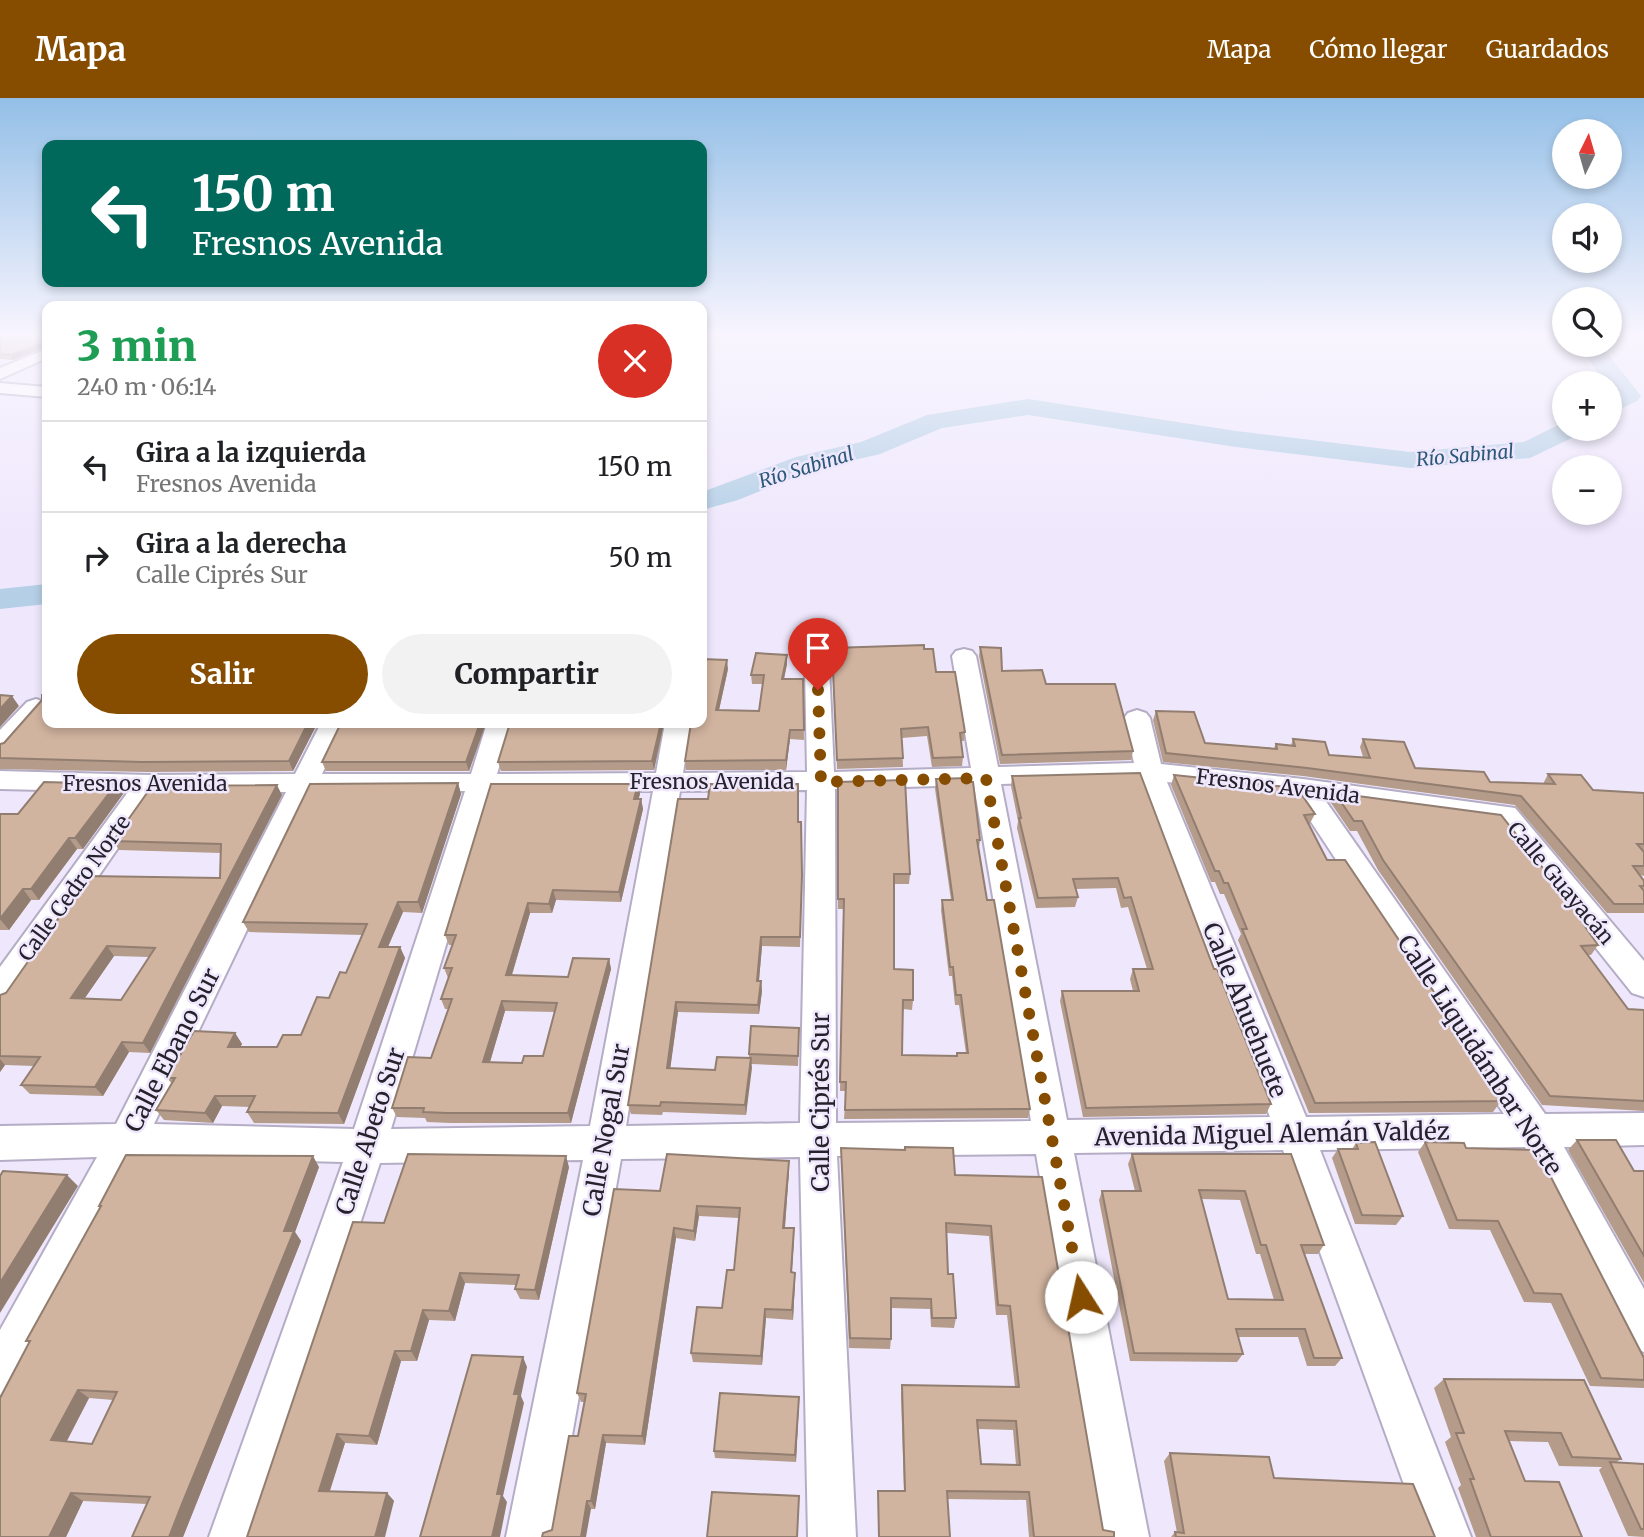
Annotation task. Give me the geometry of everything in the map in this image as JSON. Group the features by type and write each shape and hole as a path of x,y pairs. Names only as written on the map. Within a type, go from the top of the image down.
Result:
{"street":[{"path":"964,656 1125,1537"},
{"name":"Calle Ciprés Sur","path":"817,667 821,782 818,1140 832,1537"},
{"path":"0,746 36,707"},
{"name":"Calle Ahuehuete","path":"1137,718 1149,771 1295,1134 1447,1537"},
{"name":"Calle Ebano Sur","path":"0,1373 127,1140 332,728"},
{"name":"Calle Abeto Sur","path":"233,1537 367,1146 499,728"},
{"name":"Calle Nogal Sur","path":"530,1537 605,1143 677,728"},
{"name":"Fresnos Avenida","path":"0,780 148,784 821,782 1149,771 1504,815"},
{"name":"Calle Cedro Norte","path":"0,992 148,784"},
{"name":"Calle Liquidámbar Norte","path":"1303,788 1535,1130 1644,1331"},
{"name":"Calle Guayacán","path":"1504,815 1644,984"},
{"name":"Avenida Miguel Alemán Valdéz","path":"0,1143 127,1140 367,1146 1644,1129"}],"building":[{"path":"924,645 924,649 933,649 936,672 955,672 965,732 960,733 963,757 933,758 928,727 901,729 903,758 837,760 832,648"},
{"path":"980,647 1001,648 1002,671 1042,670 1046,684 1115,684 1133,751 1002,755"},
{"path":"756,653 787,655 782,679 803,679 804,730 790,730 786,760 685,761 690,728 707,728 707,659 727,660 716,710 759,711 764,675 751,675"},
{"path":"0,695 12,696 0,709"},
{"path":"42,700 42,728 306,728 289,761 142,762 0,758 0,744 4,743"},
{"path":"1156,711 1194,712 1205,743 1277,749 1276,744 1295,746 1293,739 1325,742 1329,755 1370,758 1363,739 1404,742 1415,768 1484,772 1490,782 1555,784 1548,774 1581,775 1593,790 1644,793 1644,844 1637,844 1644,852 1644,866 1633,866 1644,881 1644,886 1640,886 1644,891 1644,904 1614,904 1521,796 1166,753"},
{"path":"339,728 478,728 466,762 322,762"},
{"path":"508,728 660,728 652,761 498,762"},
{"path":"1140,773 1214,969 1217,969 1271,1104 1086,1108 1062,991 1139,991 1133,969 1153,969 1131,897 1124,898 1118,878 1073,879 1078,897 1038,898 1012,776"},
{"path":"1174,775 1297,788 1315,814 1304,815 1327,860 1345,860 1502,1093 1496,1093 1501,1101 1315,1103 1242,929 1247,929 1228,883 1224,883 1219,871 1215,871"},
{"path":"967,778 967,782 973,782 980,840 977,840 987,900 994,900 1030,1109 845,1110 846,1082 840,1082 844,899 838,899 838,782 905,780 910,874 894,874 894,969 913,970 913,1000 903,1000 902,1055 957,1056 957,1053 968,1053 961,995 956,995 953,967 950,967 942,900 953,900 936,779"},
{"path":"44,782 116,784 75,838 69,838 31,889 23,889 0,919 0,814 18,814"},
{"path":"458,783 418,902 398,902 379,947 400,947 338,1113 247,1112 255,1096 215,1096 205,1113 156,1110 175,1078 167,1078 194,1031 235,1033 228,1047 277,1047 283,1035 301,1035 317,997 329,998 340,972 346,973 367,924 243,922 310,784"},
{"path":"491,784 638,784 634,799 641,799 619,892 553,890 549,904 528,903 506,975 568,977 573,958 609,959 568,1113 447,1113 423,1112 424,1108 392,1108 408,1057 431,1058 452,999 441,999 452,968 444,968 456,935 445,935","holes":["502,1001 557,1003 543,1056 524,1056 522,1063 483,1062"]},
{"path":"710,784 798,784 802,875 800,937 761,937 758,1005 676,1002 667,1068 715,1070 717,1057 751,1058 745,1105 661,1102 660,1106 628,1105 678,799 708,799"},
{"path":"277,785 143,1043 122,1042 95,1087 21,1085 40,1057 0,1056 0,995 6,993 88,876 220,878 221,844 113,841 152,786","holes":["107,946 155,948 121,1000 71,998"]},
{"path":"1335,793 1501,815 1588,925 1584,925 1598,945 1581,946 1628,1009 1644,1010 1644,1101 1550,1096 1383,860 1362,821 1354,821"},
{"path":"751,1026 799,1028 798,1056 749,1054"},
{"path":"1577,1140 1616,1140 1634,1171 1644,1171 1644,1256"},
{"path":"1375,1142 1403,1216 1362,1215 1338,1149 1358,1149 1356,1143"},
{"path":"1425,1142 1464,1143 1466,1148 1537,1150 1644,1358 1644,1380 1601,1378 1561,1294 1534,1293 1498,1221 1457,1220"},
{"path":"905,1147 953,1148 955,1175 1042,1177 1103,1530 1114,1532 1114,1537 1034,1537 1029,1492 947,1491 950,1537 879,1537 878,1491 905,1491 902,1385 1019,1387 1010,1306 998,1305 991,1226 946,1223 948,1274 953,1274 956,1318 932,1318 931,1299 891,1298 891,1339 850,1338 841,1148 905,1150","holes":["977,1420 1016,1421 1020,1465 981,1464"]},
{"path":"408,1154 566,1156 535,1290 515,1289 519,1275 460,1273 449,1311 423,1310 411,1351 395,1351 369,1436 337,1434 319,1491 387,1493 375,1537 247,1537 353,1222 384,1223"},
{"path":"667,1154 789,1161 783,1228 794,1228 792,1310 765,1309 761,1356 691,1353 697,1307 722,1308 727,1270 734,1270 740,1208 697,1206 694,1231 674,1228 642,1436 603,1435 591,1501 587,1501 581,1537 542,1537 543,1533 552,1530 569,1436 578,1436 586,1394 577,1393 614,1189 660,1191"},
{"path":"1132,1154 1291,1154 1324,1245 1301,1245 1342,1358 1314,1358 1305,1329 1236,1329 1243,1354 1134,1353 1102,1191 1141,1191","holes":["1199,1190 1245,1191 1261,1245 1266,1245 1283,1300 1228,1299"]},
{"path":"126,1155 313,1156 284,1231 294,1231 169,1537 132,1537 150,1497 71,1493 49,1537 0,1537 0,1398 30,1341 26,1341","holes":["78,1390 117,1392 92,1444 51,1440"]},
{"path":"3,1171 67,1175 0,1283 0,1176"},
{"path":"472,1355 523,1357 514,1394 519,1394 497,1494 502,1494 492,1537 420,1537"},
{"path":"1444,1379 1584,1380 1621,1459 1572,1457 1561,1433 1505,1431 1525,1481 1559,1482 1582,1537 1491,1537 1470,1479 1474,1479 1456,1433 1464,1433"},
{"path":"720,1393 799,1397 795,1455 714,1451"},
{"path":"1170,1453 1269,1457 1274,1478 1413,1484 1435,1537 1176,1537 1175,1532 1184,1533"},
{"path":"1610,1462 1644,1464 1644,1529 1641,1529"},
{"path":"712,1492 799,1496 797,1537 707,1537"}],"waterway":[{"name":"Río Sabinal","path":"707,500 806,463 870,448 936,421 1028,407 1236,439 1410,460 1530,450 1552,438"},
{"name":"Río Sabinal","path":"0,599 42,595"}],"route":[{"path":"818,690 821,782 986,778 1081,1297"}]}
